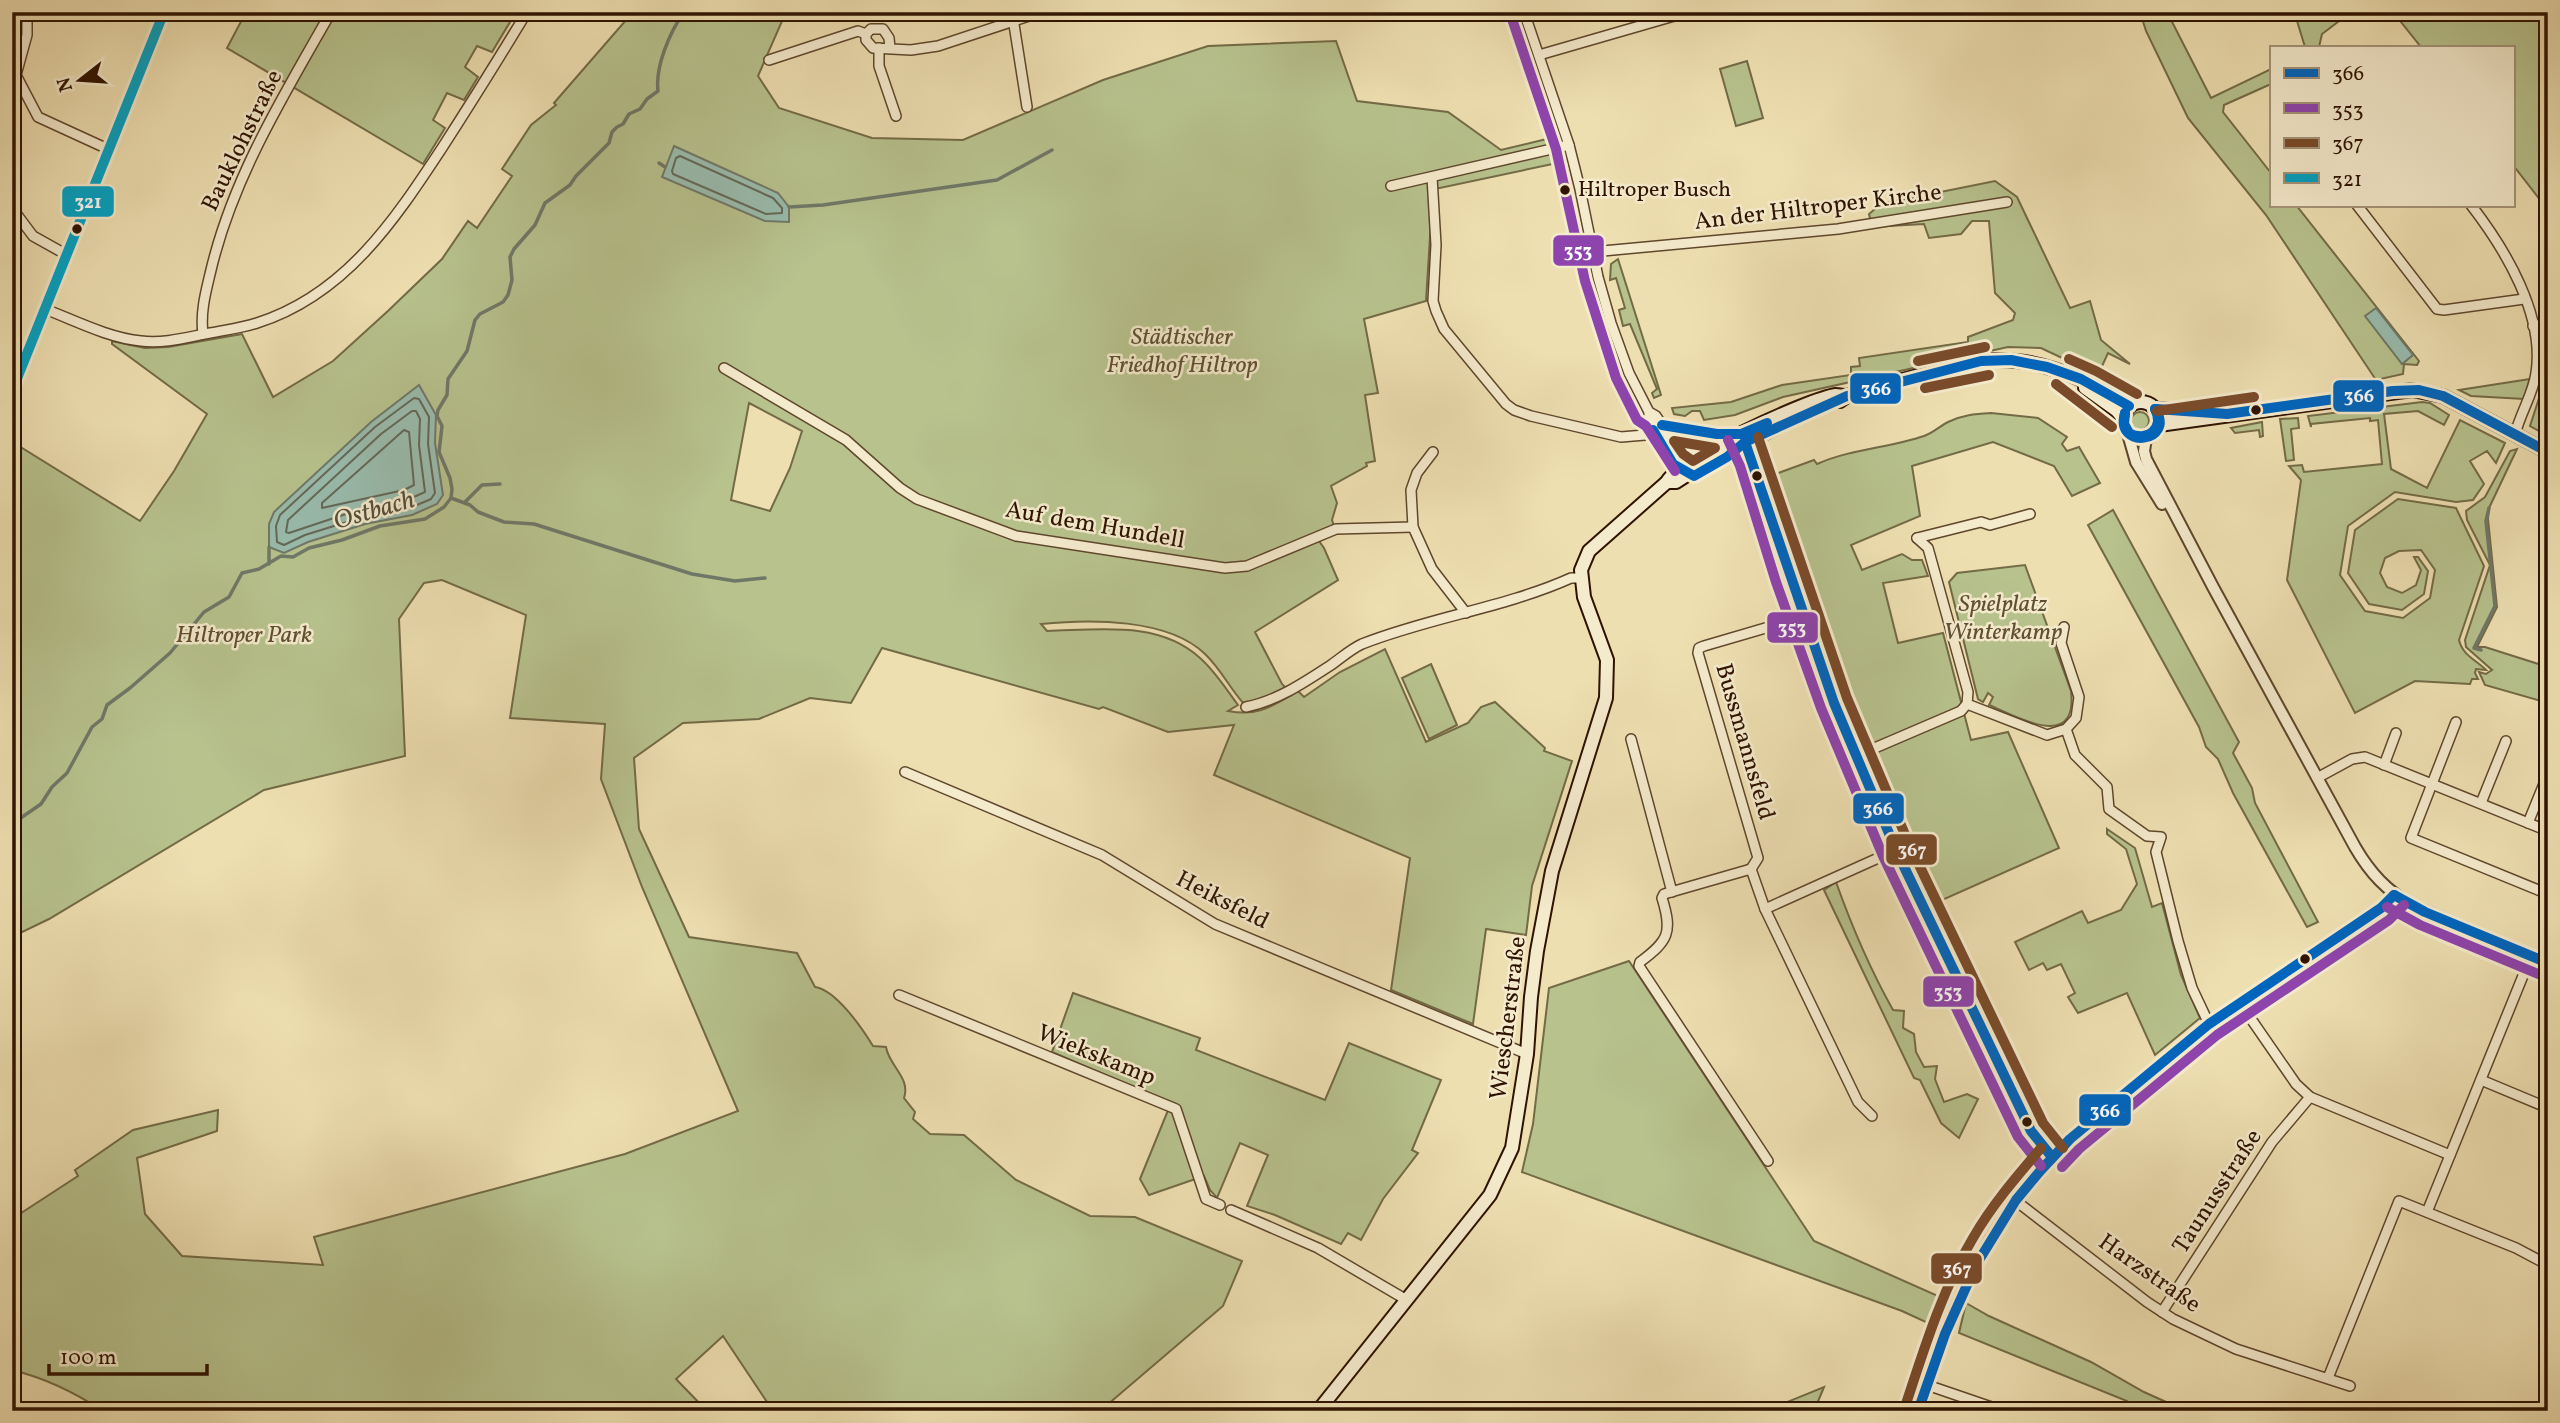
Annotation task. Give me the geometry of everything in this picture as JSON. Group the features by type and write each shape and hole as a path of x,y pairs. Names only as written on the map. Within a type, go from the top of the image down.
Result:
{"main road":[{"path":"1581,578 1581,570 1589,551 1667,482 1676,482 1684,469 1743,438 1847,396 1906,378 1993,360 2047,366 2062,372 2117,411 2126,412 2143,402 2156,409 2227,414"},
{"path":"2159,425 2412,390 2442,396 2548,452"},
{"path":"2126,412 2124,427 2140,439 2156,431 2159,425 2156,409"},
{"name":"Wiescherstraße","path":"1318,1411 1490,1195 1509,1158 1527,1054 1531,997 1552,871 1606,698 1608,684 1607,660 1584,597 1581,578"}],"street":[{"path":"27,12 27,35 16,75 33,111 47,122 110,150"},
{"path":"12,393 164,12"},
{"name":"Bauklohstraße","path":"203,334 201,322 205,293 235,193 270,120 331,12"},
{"path":"45,309 113,334 142,341 162,341 203,334 255,323 280,314 336,279 365,253 393,221 429,170 527,12"},
{"path":"866,34 869,46 911,50 938,46 1013,16 1041,12"},
{"path":"1524,12 1569,145 1592,252 1621,353 1649,412 1648,419 1657,427 1684,469"},
{"path":"1539,55 1688,12"},
{"path":"1013,16 1027,107"},
{"path":"866,34 872,29 883,29 889,38 890,48"},
{"path":"769,60 858,31 866,34"},
{"path":"879,48 880,66 896,117"},
{"path":"1391,186 1569,145"},
{"path":"1432,177 1436,245 1433,301 1436,311 1444,329 1506,404 1531,416 1621,438 1645,435 1657,427"},
{"name":"An der Hiltroper Kirche","path":"1592,252 1838,229 2007,202"},
{"path":"2358,206 2437,309 2525,299"},
{"path":"2472,206 2494,235 2509,261 2533,326 2536,376 2515,435"},
{"path":"12,208 33,236 68,255"},
{"path":"2533,326 2548,323"},
{"name":"Auf dem Hundell","path":"724,368 846,440 900,488 917,499 1016,536 1225,568 1247,566 1336,529 1413,527"},
{"path":"2129,433 2136,462 2162,504 2179,525"},
{"path":"1743,438 1803,617 1856,756 1896,850 2031,1131 2052,1157"},
{"path":"2146,438 2146,459 2179,525 2317,778 2363,860 2378,880 2394,895 2425,912 2548,962"},
{"path":"1433,452 1417,473 1411,490 1413,527 1432,569 1466,612"},
{"path":"1856,756 1961,711 1967,705 1968,692 1928,548 1917,538 1981,522 1990,525 2030,514"},
{"path":"2544,547 2548,514"},
{"path":"1246,707 1298,687 1359,646 1422,623 1525,596 1571,578 1581,578"},
{"name":"Bussmannsfeld","path":"1803,617 1699,648 1758,858 1751,869 1765,909 1858,1102 1872,1116"},
{"path":"1967,705 2021,727 2048,734 2066,729 2076,718 2079,697 2061,643 2064,627"},
{"path":"2456,722 2411,838 2548,894"},
{"path":"2066,729 2075,755 2107,788 2109,809 2147,835 2161,837 2156,852 2175,929 2192,988 2209,1024"},
{"path":"2384,765 2396,733"},
{"path":"1631,739 1672,892"},
{"path":"2481,803 2506,741"},
{"path":"2317,778 2359,757 2548,831"},
{"name":"Heiksfeld","path":"905,772 1102,855 1215,924 1527,1054"},
{"path":"2528,823 2548,774"},
{"path":"1765,909 1896,850"},
{"path":"1751,869 1664,894 1662,898 1667,924 1666,936 1661,946 1640,962 1639,966 1768,1161"},
{"path":"1918,1411 1965,1283 1985,1245 2052,1157 2209,1024 2381,908 2394,895"},
{"path":"2427,1212 2531,956"},
{"name":"Wiekskamp","path":"899,995 1176,1109 1206,1199 1220,1205"},
{"path":"2240,1003 2296,1084 2311,1097 2450,1155"},
{"path":"2481,1080 2548,1108"},
{"name":"Taunusstraße","path":"2162,1312 2272,1142 2311,1097"},
{"name":"Harzstraße","path":"2016,1201 2162,1312 2236,1349 2350,1386"},
{"path":"2328,1378 2399,1201 2516,1248 2548,1265"},
{"path":"1231,1210 1318,1248 1405,1299"},
{"path":"1927,1385 2003,1411"}],"green space":[{"path":"246,12 516,12 492,52 477,46 465,67 478,77 464,100 447,93 433,120 445,128 423,164 227,48"},
{"path":"633,12 786,12 758,76 779,108 872,138 963,140 1103,80 1208,46 1336,41 1357,101 1448,112 1501,150 1559,136 1567,161 1430,190 1431,221 1426,301 1364,319 1378,393 1365,395 1375,461 1366,463 1367,466 1331,486 1337,503 1332,520 1334,526 1314,534 1324,548 1338,580 1255,632 1287,689 1245,705 1205,654 1171,633 1150,627 1104,622 1041,624 1047,631 1127,630 1166,638 1184,646 1200,658 1220,680 1238,705 1228,711 1248,713 1265,709 1298,691 1304,697 1340,672 1385,649 1426,742 1468,723 1481,707 1495,702 1545,748 1544,751 1572,761 1532,886 1526,935 1486,929 1473,1024 1391,990 1410,858 1214,775 1234,725 1168,732 1103,707 1099,709 882,648 851,703 810,698 759,719 683,723 634,758 639,829 689,937 797,953 815,987 840,1002 873,1046 886,1047 905,1084 904,1098 915,1112 913,1119 930,1134 964,1135 1016,1180 1090,1216 1135,1217 1242,1261 1223,1306 1100,1411 984,1411 980,1405 963,1411 863,1411 860,1407 856,1411 773,1411 723,1336 676,1379 707,1411 103,1411 59,1386 12,1370 12,1219 78,1176 75,1170 133,1130 218,1110 217,1131 137,1158 145,1214 182,1256 323,1265 314,1237 625,1154 738,1111 642,887 601,779 605,724 510,718 526,615 442,580 424,583 399,619 405,756 264,790 49,919 12,937 12,639 17,635 12,632 14,443 140,521 174,471 207,414 112,344 112,341 145,348 168,347 242,334 273,397 333,361 442,259 468,221 477,228 512,176 502,169 531,125 556,105 554,103","holes":["749,403 802,431 790,468 770,511 731,500"]},
{"path":"2140,12 2167,12 2211,98 2270,69 2270,84 2224,105 2223,112 2270,172 2270,206 2297,206 2419,361 2417,365 2404,364 2403,374 2376,380 2266,215 2188,118 2146,31"},
{"path":"2309,12 2351,12 2322,34 2319,46 2305,46 2297,21"},
{"path":"2393,12 2548,12 2548,210 2514,166 2514,46 2420,46"},
{"path":"1747,61 1763,118 1736,126 1720,69"},
{"path":"1995,181 2017,197 2070,308 2090,301 2101,340 2130,364 2108,353 2098,375 2041,348 2008,347 1783,397 1735,415 1704,420 1700,411 1692,411 1685,416 1674,414 1672,408 1731,402 1782,385 1851,375 1851,367 1860,366 1859,358 1968,342 1968,337 2013,320 2015,313 1995,293 1989,221 1972,221 1961,234 1929,238 1924,224 1872,227 1869,214 1881,204"},
{"path":"1618,259 1661,395 1654,398 1652,393 1657,389 1630,324 1623,326 1619,310 1625,308 1616,278 1610,280 1611,264"},
{"path":"2544,365 2548,365 2548,436 2530,426 2543,386"},
{"path":"2530,379 2524,399 2471,396 2459,390"},
{"path":"2430,403 2449,415 2444,425 2418,411 2384,414 2391,469 2427,488 2460,420 2505,443 2496,463 2487,451 2470,461 2484,484 2473,500 2456,502 2395,492 2348,526 2340,575 2365,611 2403,618 2430,598 2435,570 2421,550 2399,551 2385,558 2380,573 2387,587 2402,593 2416,585 2421,570 2414,557 2418,557 2428,571 2424,594 2402,610 2369,604 2348,573 2355,530 2398,499 2456,508 2484,566 2459,640 2466,654 2486,670 2476,669 2478,679 2472,679 2470,684 2415,681 2355,713 2287,580 2301,480 2289,466 2302,465 2304,472 2382,464 2378,420 2370,421 2370,418 2311,424 2311,427 2308,416"},
{"path":"2140,412 2146,415 2149,421 2146,427 2140,430 2134,427 2131,421 2134,415"},
{"path":"1991,413 2038,418 2067,437 2062,444 2067,451 2079,447 2100,483 2072,496 2054,466 1993,442 1912,466 1920,516 1851,545 1862,570 1902,554 1912,560 1922,560 1928,576 1883,583 1898,643 1943,633 1971,740 2008,732 2059,848 1931,905 1853,731 1808,597 1773,475 1814,460 1817,464 1843,455 1924,436 1958,418"},
{"path":"2298,418 2299,428 2291,429 2294,460 2286,461 2280,419"},
{"path":"2262,422 2263,436 2260,437 2259,430 2235,433 2231,428"},
{"path":"2517,449 2489,508 2497,607 2477,647 2485,647 2548,667 2548,703 2485,685 2479,672 2486,674 2492,670 2466,647 2465,640 2490,565 2467,520 2466,511 2485,497 2510,451"},
{"path":"2113,510 2239,742 2233,753 2252,788 2255,803 2318,922 2307,927 2233,793 2218,759 2206,747 2199,727 2088,525"},
{"name":"Spielplatz Winterkamp","path":"2025,565 2071,691 2071,710 2065,721 2056,725 2030,722 1989,705 1993,697 1988,693 1983,702 1978,699 1949,582 1957,573"},
{"path":"1431,664 1457,725 1429,739 1402,678"},
{"path":"2107,829 2135,848 2152,907 2162,903 2181,975 2200,1018 2155,1055 2127,993 2078,1013 2068,997 2075,993 2061,964 2047,970 2043,963 2029,970 2015,942 2082,911 2088,923 2121,910 2137,884 2126,849 2107,834"},
{"path":"1836,882 1848,915 1885,995 1893,1010 1904,1011 1903,1028 1914,1034 1916,1052 1924,1067 1937,1066 1935,1079 1944,1102 1967,1094 1978,1099 1959,1138 1941,1123 1920,1080 1914,1078 1824,890"},
{"path":"1629,961 1814,1241 1947,1300 1943,1312 1934,1316 1930,1324 1902,1311 1522,1172 1533,1124 1549,988"},
{"path":"1073,993 1200,1038 1196,1050 1325,1100 1349,1043 1441,1080 1412,1150 1418,1153 1383,1199 1361,1240 1348,1233 1341,1244 1275,1215 1247,1206 1268,1155 1240,1143 1217,1198 1204,1176 1149,1195 1140,1179 1171,1103 1052,1052"},
{"path":"1966,1303 2091,1362 2144,1392 2186,1411 2133,1411 2127,1401 1959,1333"},
{"path":"1824,1387 1814,1411 1765,1411"}],"water":[{"path":"674,146 778,193 789,207 789,222 765,221 662,177"},
{"path":"2376,308 2413,355 2402,364 2365,316"},
{"path":"419,385 436,415 435,443 443,495 437,504 412,515 365,524 308,542 284,553 269,547 269,524 274,512 371,422"}],"waterway":[{"name":"Ostbach","path":"12,824 41,804 52,787 67,773 92,727 102,719 107,705 170,653 204,612 229,597 242,573 259,569 281,556 293,557 309,548 342,540 380,526 425,519 444,507 451,498 452,489 439,452 442,426 437,416 447,395 448,379 467,351 475,320 480,314 503,302 508,295 512,280 510,257 535,225 545,203 570,185 609,143 612,132 623,124 629,114 640,109 647,99 658,91 659,71 665,50 684,12"},
{"path":"789,207 823,205 997,180 1052,150"},
{"path":"659,163 665,167"},
{"path":"465,502 482,485 500,484"},
{"path":"451,498 504,522 534,524 692,574 735,581 765,578"},
{"path":"2481,650 2474,648 2495,606 2486,521 2489,508"},
{"path":"269,547 269,564"}],"transit line":[{"name":"321","path":"12,391 164,12"},
{"name":"353","path":"1511,16 1556,149 1585,281 1616,378 1637,420 1646,426 1675,471"},
{"name":"367","path":"1918,361 1985,347"},
{"name":"367","path":"2069,359 2137,394"},
{"name":"366","path":"1653,430 1673,464 1694,476 1727,457 1745,442 1847,396 1981,361 2011,360 2047,367 2081,379 2129,406"},
{"name":"367","path":"1925,388 1989,375"},
{"name":"367","path":"2056,384 2112,427"},
{"name":"366","path":"2156,409 2227,414 2393,391 2419,390 2443,396 2548,452"},
{"name":"367","path":"2157,411 2254,397"},
{"name":"366","path":"2125,413 2124,424 2129,433 2142,436 2148,435 2156,428 2158,422 2155,409"},
{"name":"366","path":"2125,413 2124,425 2128,433 2144,438 2158,429 2160,420 2155,409"},
{"name":"366","path":"1662,425 1717,434 1741,434 1767,423"},
{"name":"367","path":"1758,437 1847,698 1909,844 2043,1123 2063,1148"},
{"name":"353","path":"1728,440 1740,466 1776,582 1821,708 1883,856 2018,1137 2041,1166"},
{"name":"367","path":"1674,441 1715,448 1693,461 1683,454 1674,441"},
{"name":"366","path":"1745,442 1834,703 1896,850 2031,1131 2052,1157"},
{"name":"366","path":"2394,895 2425,912 2548,963"},
{"name":"366","path":"1918,1411 1945,1334 1976,1265 2016,1200 2041,1170 2070,1139 2209,1024 2381,908 2394,895"},
{"name":"353","path":"2062,1167 2079,1149 2217,1035 2389,920 2404,905"},
{"name":"353","path":"2387,907 2420,925 2543,976"},
{"name":"367","path":"1905,1407 1934,1320 1962,1258 1997,1202 2041,1148"}],"place":[{"name":"Hiltroper Busch","path":"1565,190"}],"park label":[{"name":"Städtischer Friedhof Hiltrop","path":"1182,352"},
{"name":"Hiltroper Park","path":"244,636"}]}
